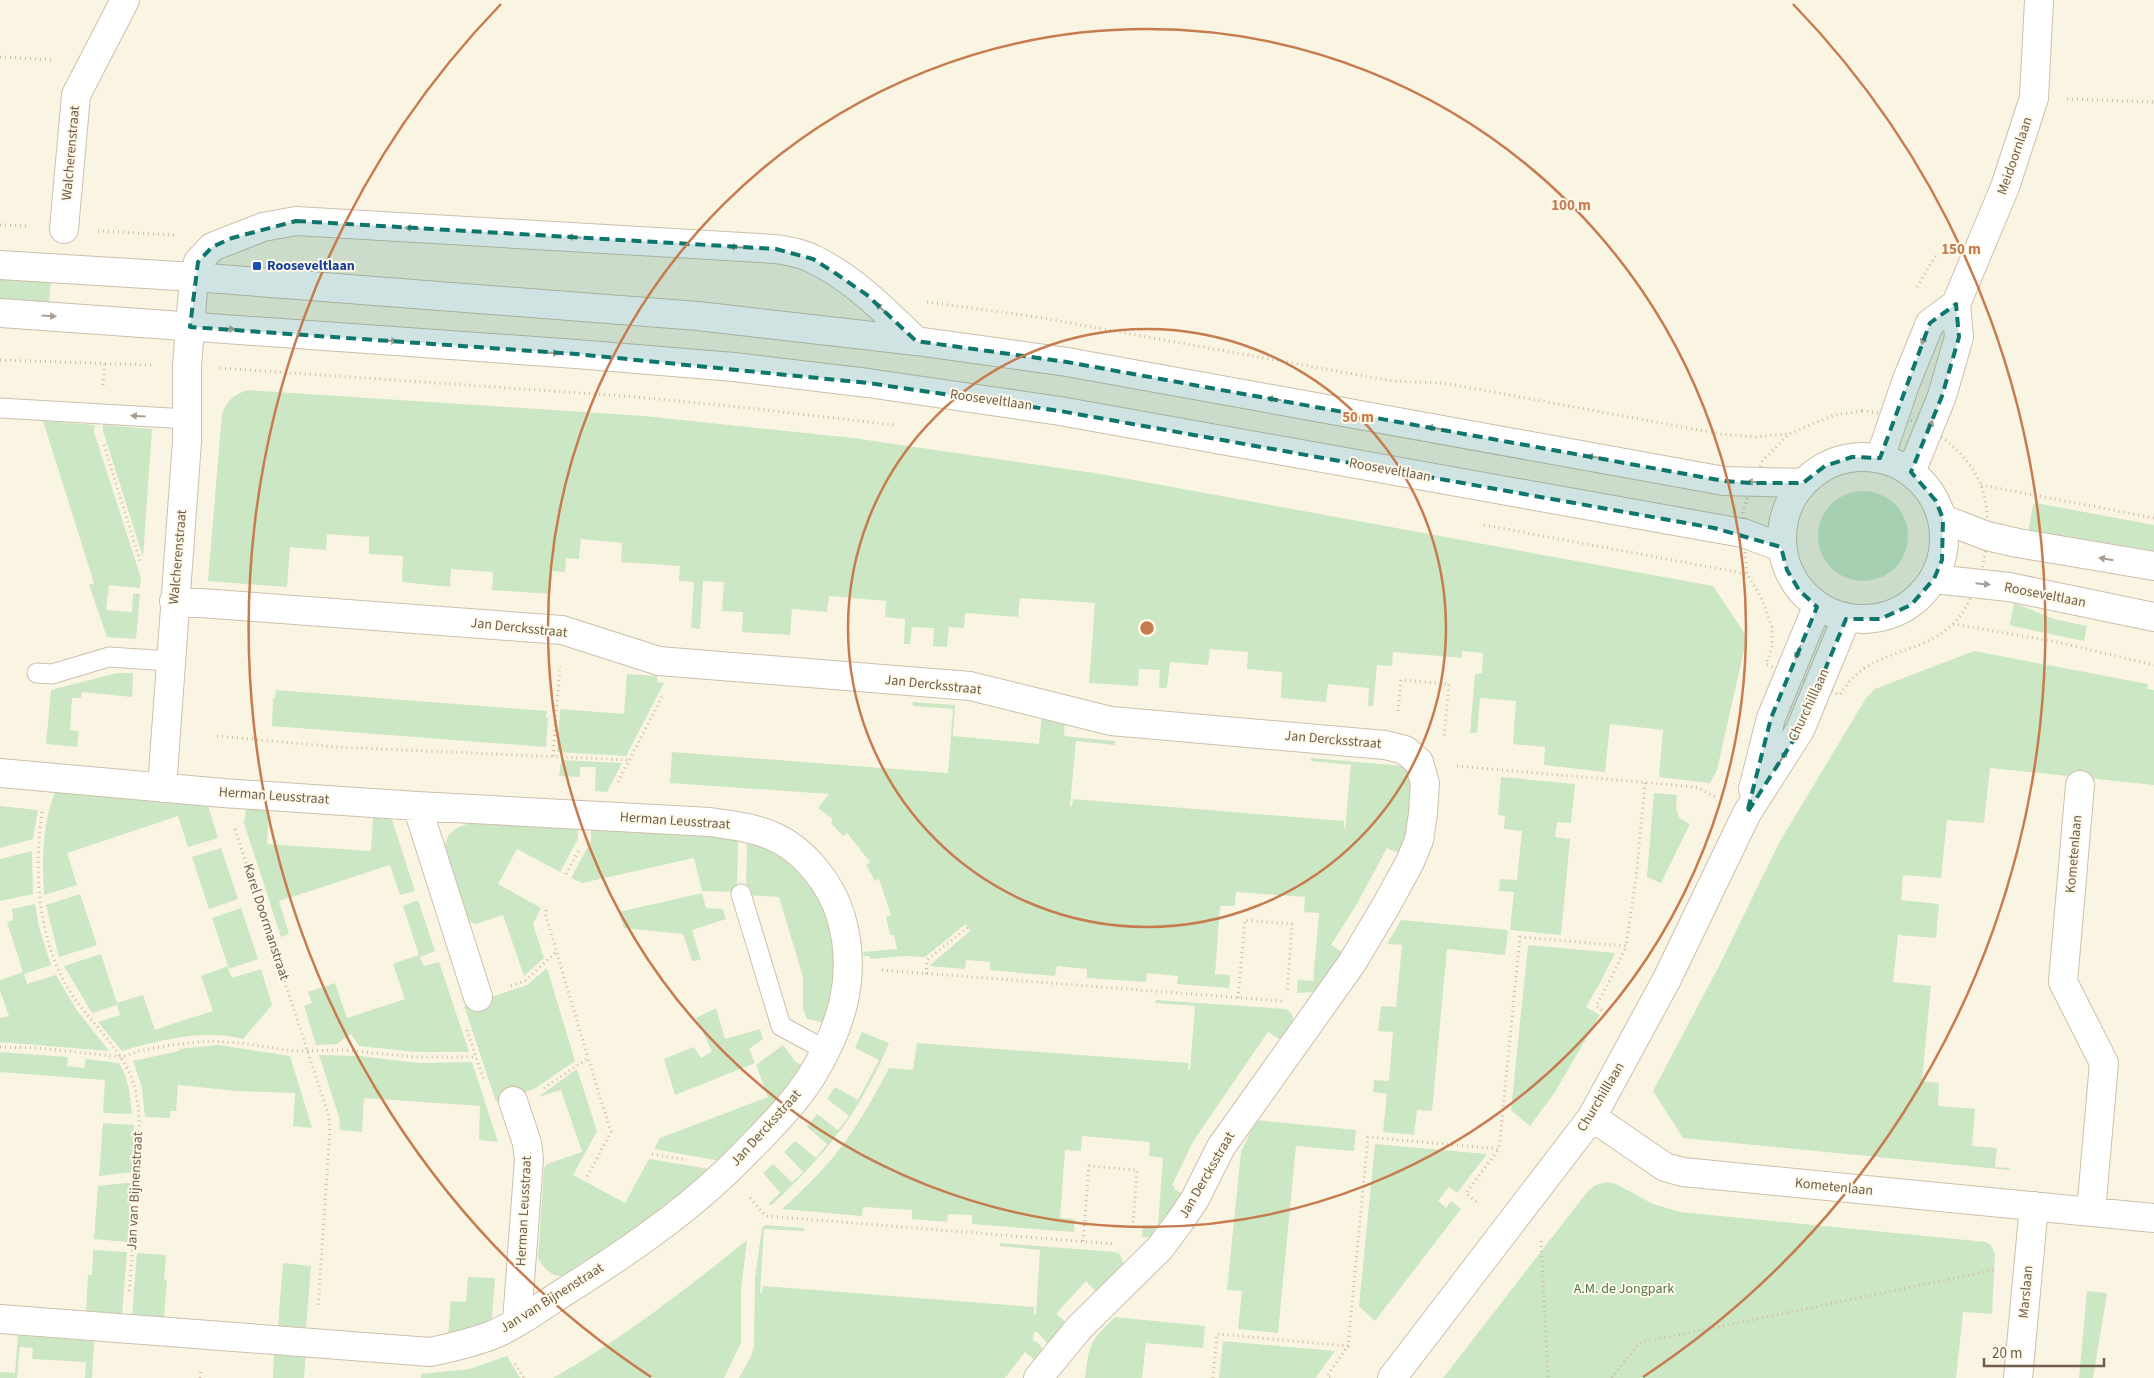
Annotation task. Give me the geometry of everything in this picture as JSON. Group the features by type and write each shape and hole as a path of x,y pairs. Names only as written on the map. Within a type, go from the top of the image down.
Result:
{"street":[{"name":"Walcherenstraat","path":"64,228 76,95 125,0"},
{"name":"Meidoornlaan","path":"1911,472 1942,396 1960,338 1956,304 2005,187 2034,98 2039,0"},
{"path":"190,326 194,277 198,262 212,247 263,226 296,221 776,249 795,252 813,259 867,295 916,341"},
{"path":"0,265 194,277 698,316 916,341 1067,362 1724,481 1803,483"},
{"path":"1880,458 1906,382 1930,323 1956,304"},
{"name":"Rooseveltlaan","path":"0,314 586,355 868,382 1040,407 1743,533 1781,547"},
{"name":"Walcherenstraat","path":"162,788 187,419 190,326"},
{"path":"1852,457 1880,458 1911,472 1925,485 1936,501 1943,519 1945,540 1942,560 1934,579 1912,605 1880,619 1846,618 1817,607 1799,590 1787,570 1781,547 1781,529 1785,512 1792,497 1803,483 1825,466 1852,457"},
{"path":"1943,519 1987,536 2037,547 2154,566"},
{"name":"Rooseveltlaan","path":"1934,579 2010,587 2154,617"},
{"name":"Jan Dercksstraat","path":"175,589 562,630 660,661 970,686 1111,721 1394,747 1405,750 1431,764 1425,783 1423,814 1418,840 1410,862 1366,942 1221,1147 1195,1199 1160,1248 1078,1328 1038,1378"},
{"name":"Churchilllaan","path":"1747,813 1771,718 1817,607"},
{"name":"Churchilllaan","path":"1392,1378 1592,1118 1667,979 1747,813 1800,730 1820,686 1846,618"},
{"path":"0,773 162,788"},
{"name":"Kometenlaan","path":"2080,785 2064,982 2104,1063 2090,1212"},
{"name":"Herman Leusstraat","path":"162,788 417,806 710,822 745,827 772,836 797,852 818,872 838,904 847,936 849,968"},
{"path":"417,806 478,996"},
{"name":"Jan Dercksstraat","path":"612,1262 671,1218 726,1173 788,1109 811,1077 837,1024 847,989 849,968"},
{"name":"Herman Leusstraat","path":"513,1101 527,1143 529,1159 517,1322"},
{"name":"Kometenlaan","path":"1592,1118 1665,1167 1684,1172 2154,1218"},
{"name":"Marslaan","path":"2018,1378 2034,1206"},
{"name":"Jan van Bijnenstraat","path":"0,1319 430,1352 460,1346 491,1336 517,1322 612,1262"}],"lane":[{"path":"0,408 187,419"},
{"path":"37,673 52,674 110,657 170,661"},
{"path":"741,894 781,1026 825,1050"}],"path":[{"path":"0,57 92,62"},
{"path":"2034,98 2154,102"},
{"path":"0,225 232,238"},
{"path":"921,301 1030,316 1392,381 1444,383 1721,434 1755,437 1789,434 1834,415 1862,410 1896,415 1930,427 1961,454 1981,485 1986,508 1987,536 1985,559 1977,584 1964,610 1953,624 1914,648 1877,659 1861,669 1848,682 1840,695 1766,664 1772,648 1772,628 1762,599 1747,574 1743,512 1752,483 1763,460 1789,434"},
{"path":"0,360 271,370 626,396 903,426"},
{"path":"105,363 100,432 145,575 175,589"},
{"path":"1981,485 2154,518"},
{"path":"1483,525 1747,574"},
{"path":"1953,624 2057,642 2154,665"},
{"path":"553,756 562,630"},
{"path":"611,816 613,792 679,663"},
{"path":"1394,747 1401,680 1449,684 1431,764 1699,788"},
{"path":"217,736 337,747 629,760"},
{"path":"48,777 38,844 38,877 40,900 48,940 58,966 76,1000 122,1057"},
{"path":"1606,1013 1596,1006 1626,946 1636,878 1645,783"},
{"name":"Karel Doormanstraat","path":"223,793 308,1051"},
{"path":"546,910 545,913 611,1132 586,1179"},
{"path":"849,968 1238,998 1287,1001 1292,924 1244,920 1238,998"},
{"path":"926,974 927,960 968,927"},
{"path":"1476,1202 1466,1193 1499,1149 1520,937 1626,946"},
{"path":"464,1021 493,1108 534,1094 588,1058"},
{"path":"0,1047 38,1048 122,1057 139,1050 170,1044 210,1041 275,1050 344,1050 415,1057 475,1056"},
{"path":"308,1051 329,1117 330,1129 316,1343"},
{"name":"Jan van Bijnenstraat","path":"122,1057 132,1079 136,1096 138,1121 138,1156 127,1328"},
{"path":"611,1132 616,1134"},
{"path":"1330,1378 1327,1376 1348,1346 1368,1137 1499,1149"},
{"path":"1083,1242 1089,1166 1137,1170 1132,1245"},
{"name":"Jan Dercksstraat","path":"726,1173 766,1216 1160,1248"},
{"path":"1612,1378 1639,1343 1993,1270 2028,1273"},
{"path":"1543,1272 1548,1378"},
{"path":"1213,1378 1217,1334 1348,1346"}],"highlighted area":[{"path":"296,221 776,249 813,259 835,273 867,295 916,341 1067,362 1724,481 1752,483 1803,483 1825,466 1852,457 1880,458 1930,323 1956,304 1959,337 1942,396 1911,472 1936,501 1943,519 1942,560 1934,579 1911,605 1880,619 1846,619 1800,730 1747,813 1771,718 1817,607 1799,590 1787,570 1781,547 1714,528 1060,411 868,383 576,354 190,327 198,262 212,247 232,238"}],"green space":[{"path":"0,277 51,280 49,303 0,300"},
{"path":"248,390 644,416 853,438 1101,474 1713,586 1747,637 1717,770 1710,783 1659,777 1663,730 1610,724 1605,772 1544,765 1545,747 1513,744 1516,701 1480,698 1477,733 1470,733 1475,674 1482,673 1483,653 1462,651 1462,658 1393,652 1392,666 1377,665 1373,706 1368,706 1369,688 1328,684 1326,702 1281,698 1282,672 1247,669 1248,652 1210,649 1208,665 1170,662 1167,688 1159,688 1160,670 1139,669 1138,686 1089,683 1095,603 1020,598 1018,617 965,613 964,628 949,627 947,647 933,646 934,628 912,627 910,644 904,644 905,619 885,617 886,601 829,596 827,612 792,609 790,635 742,632 743,612 722,611 724,582 703,581 700,629 691,628 694,582 679,581 680,566 621,562 622,543 581,539 579,559 566,558 565,572 551,571 549,594 492,590 493,572 451,569 450,587 402,582 403,556 369,554 369,537 327,534 326,550 290,547 287,587 208,581 222,414 232,398"},
{"path":"43,421 95,425 94,432 141,578 140,588 109,585 106,610 132,612 133,594 140,594 136,639 107,637 89,585 94,583"},
{"path":"103,425 152,429 143,557 103,431"},
{"path":"1863,491 1880,494 1895,504 1905,519 1908,536 1905,553 1895,568 1880,578 1863,581 1846,578 1831,568 1821,553 1818,536 1821,519 1831,504 1846,494"},
{"path":"2036,503 2154,525 2154,553 2028,533 2033,505"},
{"path":"2014,603 2054,619 2087,626 2084,641 2012,626 2010,624"},
{"path":"1974,651 2148,684 2147,689 2154,690 2154,785 1990,768 1984,823 1947,820 1941,878 1903,875 1901,900 1939,904 1936,938 1898,935 1893,982 1931,986 1922,1081 1939,1083 1938,1106 1975,1109 1972,1146 1997,1148 1995,1167 2009,1168 2009,1170 1683,1138 1653,1091 1719,966 1780,841 1866,698 1875,689"},
{"path":"117,673 133,673 132,697 82,692 81,698 72,698 70,730 79,731 77,747 46,744 51,690"},
{"path":"627,674 657,676 657,682 664,683 626,756 557,752 560,709 624,714"},
{"path":"276,690 547,711 546,747 272,726 273,698 275,698"},
{"path":"913,702 955,705 953,736 1039,744 1042,714 1065,716 1064,736 1115,741 1115,745 1076,741 1070,806 1072,806 1073,799 1344,821 1345,829 1351,765 1311,761 1311,758 1405,766 1410,777 1413,799 1402,855 1387,848 1358,902 1331,945 1345,954 1315,992 1297,993 1298,980 1313,981 1319,913 1304,912 1305,897 1236,892 1235,906 1220,906 1215,974 1230,975 1229,988 1177,984 1178,976 1147,973 1146,982 1087,978 1087,969 1057,966 1055,976 990,970 990,962 966,960 965,969 929,966 970,931 966,924 925,957 904,956 870,959 870,956 864,956 863,952 897,949 894,935 890,935 886,917 891,915 879,879 875,881 866,865 870,862 847,833 843,836 831,823 833,819 818,808 829,794 670,783 672,752 948,773 953,709 913,706"},
{"path":"561,760 622,763 607,792 595,791 596,767 580,767 580,777 559,776"},
{"path":"1501,777 1575,784 1571,823 1557,822 1555,837 1570,839 1561,935 1510,930 1514,892 1499,891 1500,879 1517,880 1522,831 1504,829 1505,816 1498,815"},
{"path":"55,792 208,806 218,838 188,847 178,816 67,853 77,885 44,895 45,830"},
{"path":"1654,793 1677,795 1676,807 1679,818 1690,824 1661,883 1647,877"},
{"path":"0,806 38,810 33,839 0,848"},
{"path":"246,809 269,810 267,844 371,851 373,817 392,820 415,891 400,895 390,865 279,901 289,934 281,937 244,823"},
{"path":"470,823 578,828 578,839 560,872 517,849 498,884 541,908 533,924 544,958 524,976 503,915 476,924 468,921 445,850 449,835 456,829"},
{"path":"591,829 724,835 738,838 737,892 702,891 694,858 582,883 571,878 591,841"},
{"path":"747,840 766,849 797,870 819,898 832,934 836,978 825,1023 807,1019 803,1008 803,977 779,897 746,895"},
{"path":"221,848 238,899 209,909 192,857"},
{"path":"32,851 33,894 0,901 0,859"},
{"path":"702,893 706,908 723,909 726,919 692,930 701,960 692,961 683,934 624,928 619,912"},
{"path":"80,894 97,945 59,957 46,905"},
{"path":"418,900 435,951 420,957 424,966 439,962 469,1052 416,1052 359,1046 351,1034 337,1044 316,1045 304,1006 312,1003 308,992 335,983 347,1018 405,999 393,964 419,955 403,906"},
{"path":"35,904 39,927 51,965 24,974 27,984 56,975 76,1009 109,1051 0,1042 0,1018 9,1016 0,991 0,980 23,972 7,922 13,920 12,909"},
{"path":"241,908 258,959 228,969 232,978 261,969 272,1005 243,1039 213,1035 182,1037 122,1051 98,1022 120,1015 117,1005 92,1013 64,966 101,954 117,1003 143,995 155,1030 213,1011 201,976 228,966 212,918"},
{"path":"1401,920 1508,930 1505,955 1447,949 1432,1111 1417,1110 1414,1135 1383,1132 1387,1094 1373,1092 1374,1080 1389,1081 1393,1032 1378,1031 1381,1006 1396,1007 1402,945 1387,944"},
{"path":"1528,945 1615,953 1586,1007 1600,1015 1555,1092 1530,1126 1511,1110"},
{"path":"547,968 575,1061 534,1089 496,1102 464,1006 527,985"},
{"path":"1156,1000 1286,1009 1293,1016 1293,1024 1282,1041 1268,1032 1194,1140 1172,1185 1175,1187 1174,1189 1185,1195 1151,1237 1142,1237 1143,1225 1158,1226 1163,1158 1149,1156 1150,1142 1082,1136 1081,1151 1065,1150 1060,1218 1075,1219 1074,1232 972,1224 972,1215 948,1214 947,1222 912,1219 912,1210 863,1207 862,1216 782,1209 816,1176 841,1147 867,1109 889,1068 913,1070 917,1043 1189,1063 1188,1070 1190,1070 1195,1006 1155,1003"},
{"path":"716,1008 725,1039 760,1029 763,1039 749,1049 755,1063 675,1095 664,1059 694,1047 701,1058 712,1051 696,1018"},
{"path":"862,1032 889,1043 866,1091 840,1131 825,1150 771,1206 769,1203 780,1193 763,1173 773,1164 792,1182 803,1172 784,1152 795,1141 816,1158 827,1144 807,1127 817,1114 838,1130 849,1116 827,1099 835,1087 858,1100 879,1060 855,1048"},
{"path":"218,1045 290,1056 312,1128 293,1126 295,1093 236,1091 178,1085 176,1111 170,1111 170,1118 145,1117 142,1088 133,1061 179,1051 179,1049"},
{"path":"783,1045 796,1062 803,1066 787,1091 720,1161 654,1149 660,1138 768,1097 756,1065"},
{"path":"0,1052 68,1057 67,1066 84,1068 86,1059 119,1063 127,1081 132,1114 103,1113 105,1080 0,1072"},
{"path":"319,1055 360,1056 418,1063 472,1062 498,1142 479,1140 480,1106 364,1098 362,1132 340,1130 339,1117"},
{"path":"577,1069 597,1131 573,1175 625,1203 649,1159 710,1169 612,1246 575,1271 567,1275 558,1276 546,1269 538,1257 544,1169 547,1164 582,1152 561,1090 538,1097"},
{"path":"1256,1120 1356,1130 1354,1151 1296,1146 1278,1333 1238,1329 1242,1291 1227,1290 1241,1152"},
{"path":"103,1123 134,1125 133,1172 99,1176"},
{"path":"1375,1144 1487,1154 1457,1193 1449,1187 1438,1201 1446,1208 1451,1201 1461,1209 1375,1321 1359,1306"},
{"name":"A.M. de Jongpark","path":"1607,1182 1616,1184 1653,1204 1680,1212 1986,1242 1991,1245 1995,1254 1992,1314 1963,1312 1956,1378 1443,1378 1588,1191 1596,1185"},
{"path":"132,1183 128,1242 94,1239 98,1186"},
{"path":"765,1225 804,1228 804,1231 764,1229 760,1293 762,1293 763,1286 1034,1307 1034,1314 1036,1314 1040,1250 1000,1246 1000,1243 1115,1252 1120,1254 1124,1266 1097,1293 1086,1281 1056,1314 1068,1324 1051,1347 1037,1332 1034,1332 1033,1341 1037,1342 1046,1352 1038,1363 1025,1352 1005,1378 739,1378 752,1354 754,1346 755,1278 762,1228"},
{"path":"747,1240 741,1289 741,1343 724,1378 553,1378 604,1347 653,1313"},
{"path":"93,1250 127,1252 122,1315 86,1313 88,1275 92,1275"},
{"path":"137,1253 166,1255 164,1280 167,1280 164,1318 132,1316"},
{"path":"283,1263 311,1266 306,1329 278,1326"},
{"path":"468,1277 495,1278 492,1319 482,1325 448,1335 451,1301 466,1302"},
{"path":"2087,1291 2107,1293 2093,1378 2079,1378"},
{"path":"1115,1317 1205,1326 1203,1348 1146,1343 1142,1378 1085,1378 1092,1344 1100,1332"},
{"path":"18,1335 94,1341 92,1378 85,1378 86,1362 32,1359 33,1348 20,1347 17,1378 0,1378 0,1372 15,1373"},
{"path":"1223,1341 1335,1351 1317,1378 1219,1378"},
{"path":"274,1353 306,1355 304,1378 273,1378"},
{"path":"507,1356 520,1378 421,1378 421,1374 469,1369"}],"place":[{"name":"Rooseveltlaan","path":"257,266"}]}
